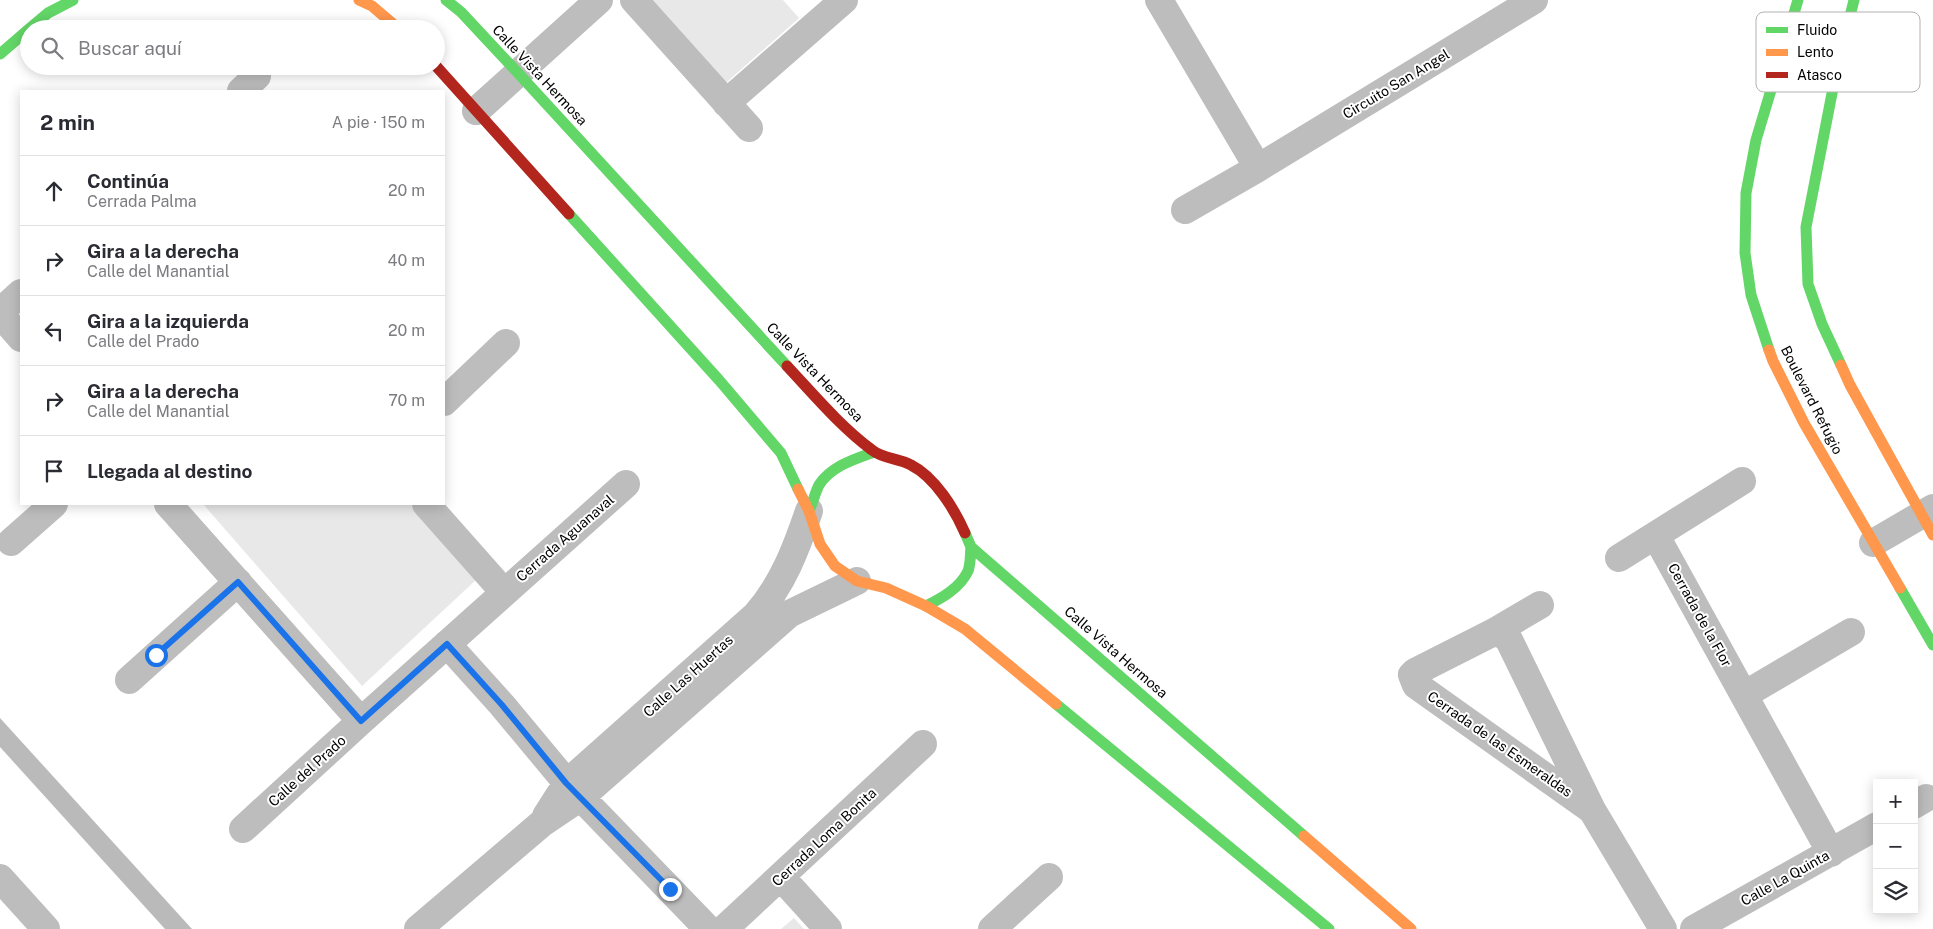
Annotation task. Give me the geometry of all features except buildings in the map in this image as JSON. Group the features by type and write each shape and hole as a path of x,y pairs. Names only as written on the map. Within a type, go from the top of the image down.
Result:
{"street":[{"path":"36,18 73,0"},
{"path":"359,0 372,6 389,20"},
{"name":"Calle Vista Hermosa","path":"446,0 460,12 518,73 838,421 874,452 912,465 940,488 960,521 971,547 1411,929"},
{"path":"476,110 599,0"},
{"path":"634,0 748,128"},
{"path":"726,103 844,0"},
{"path":"1159,0 1258,168"},
{"name":"Circuito San Angel","path":"1185,210 1258,168 1534,0"},
{"name":"Boulevard Refugio","path":"1794,12 1798,0"},
{"path":"0,54 20,34"},
{"path":"444,75 719,380 781,453 810,511 820,544 835,566 857,581 886,588 926,606 965,630 1329,929"},
{"name":"Boulevard Refugio","path":"1770,92 1756,140 1746,193 1745,253 1751,295 1773,361 1804,423 1933,645"},
{"path":"1832,92 1806,227 1808,284 1822,324 1850,386 1929,519 1873,543"},
{"path":"20,294 0,313 20,337"},
{"path":"445,401 506,343"},
{"path":"810,511 819,484 832,471 846,462 874,452"},
{"path":"1619,558 1742,481"},
{"name":"Cerrada Aguanaval","path":"504,592 626,484"},
{"path":"11,542 53,505"},
{"path":"169,505 361,721"},
{"path":"427,505 504,592"},
{"name":"Calle Las Huertas","path":"418,929 541,824 756,615 771,598 791,560 810,511"},
{"name":"Cerrada de la Flor","path":"1656,536 1831,853"},
{"path":"926,606 942,599 956,588 968,570 971,547"},
{"name":"Calle Las Huertas","path":"574,790 788,614 857,581"},
{"path":"129,680 238,582"},
{"name":"Calle del Prado","path":"243,829 504,592"},
{"path":"1494,632 1540,605"},
{"name":"Cerrada de las Esmeraldas","path":"1592,810 1416,685 1412,675 1494,632 1504,635 1509,640 1592,810 1663,929"},
{"path":"1744,695 1851,632"},
{"path":"447,644 574,790 708,929"},
{"name":"Cerrada Loma Bonita","path":"724,929 923,744"},
{"name":"Calle La Quinta","path":"1694,929 1873,828"},
{"path":"782,877 828,929"},
{"path":"992,929 1049,877"},
{"path":"0,878 46,929"}],"shaded area":[{"path":"637,0 783,0 799,18 718,90"},
{"path":"204,505 412,505 477,579 362,686"},
{"path":"0,718 192,929 165,929 0,747"},
{"path":"794,918 804,929 781,929"}],"traffic: fast":[{"path":"40,20 48,13 73,0"},
{"path":"446,0 461,12 518,73 787,366"},
{"path":"1794,12 1798,0"},
{"path":"1851,12 1854,0"},
{"path":"0,54 20,37"},
{"path":"1769,350 1751,295 1745,253 1746,193 1756,140 1770,92"},
{"path":"1832,92 1806,227 1808,284 1822,324 1841,365"},
{"path":"569,214 719,380 781,453 798,489"},
{"path":"809,511 819,485 824,478 844,464 874,452"},
{"path":"965,533 971,547 1304,836"},
{"path":"926,606 950,592 965,577 970,565 971,547"},
{"path":"1900,588 1933,645"},
{"path":"1056,704 1329,929"}],"traffic: slow":[{"path":"359,0 372,6 388,20"},
{"path":"1769,350 1804,423 1900,588"},
{"path":"1841,365 1850,385 1933,535"},
{"path":"798,489 809,511 820,544 835,566 857,581 886,588 926,606 965,629 1056,704"},
{"path":"1304,836 1411,929"}],"traffic: jam":[{"path":"444,75 569,214"},
{"path":"787,366 838,421 860,441 876,453 906,463 920,470 928,477 956,514 965,533"}],"route":[{"path":"156,655 238,582 361,721 447,644 502,705 566,783 670,889"}]}
